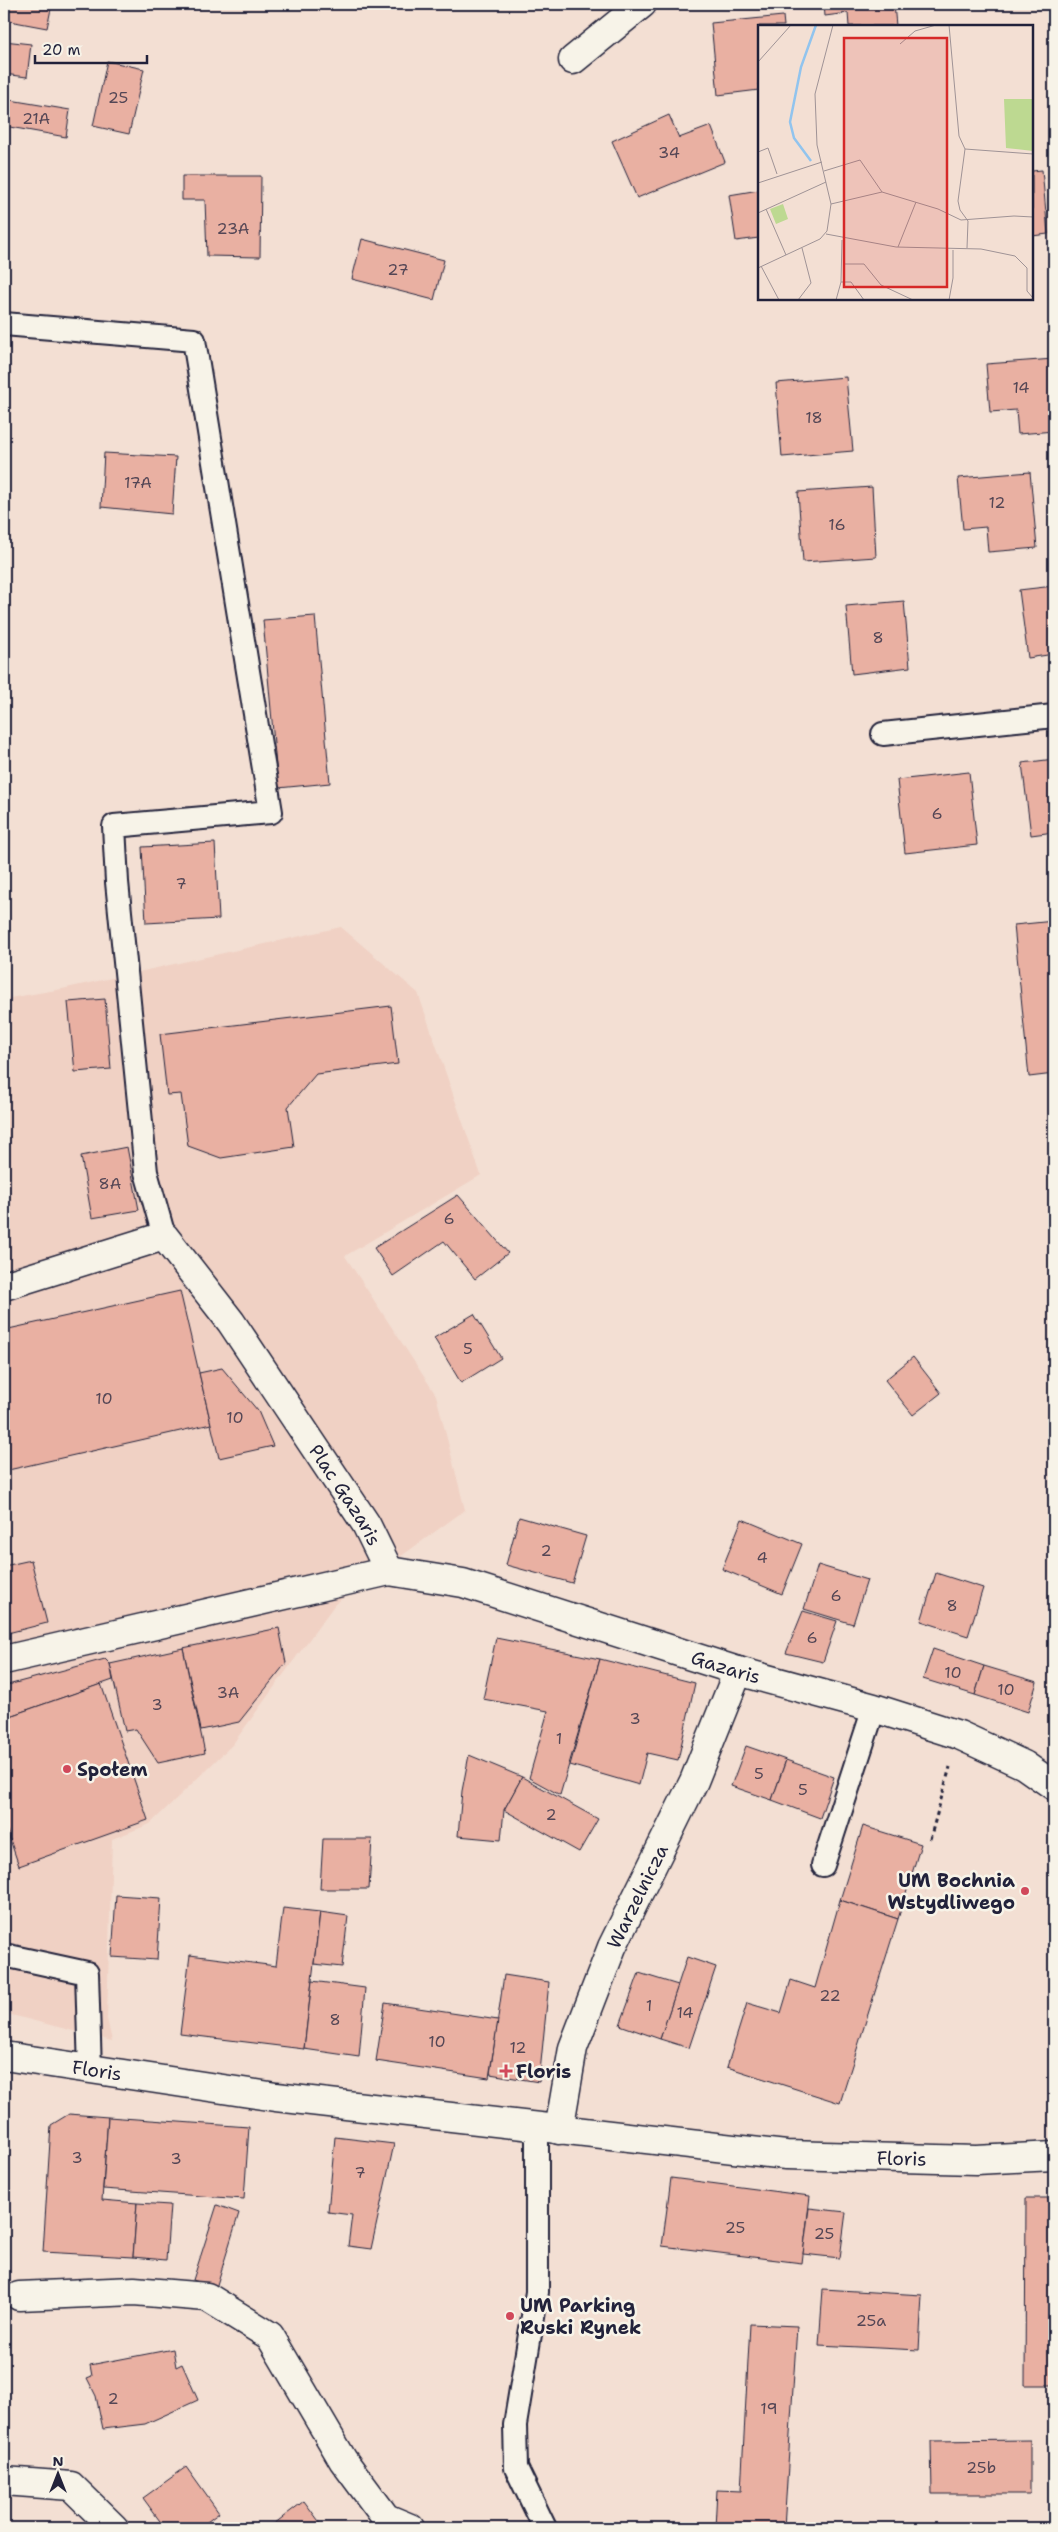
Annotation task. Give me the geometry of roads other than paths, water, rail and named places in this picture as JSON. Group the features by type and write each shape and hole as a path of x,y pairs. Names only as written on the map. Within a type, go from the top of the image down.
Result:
{"street":[{"path":"573,60 642,4"},
{"path":"4,1286 164,1236"},
{"name":"Plac Gazaris","path":"4,1660 390,1571 366,1524 231,1322 164,1236"},
{"name":"Gazaris","path":"390,1571 463,1583 738,1671 874,1708 959,1735 1024,1765 1054,1786"},
{"name":"Warzelnicza","path":"548,2129 574,2048 612,1947 694,1782 738,1671"},
{"name":"Floris","path":"4,2056 90,2071 276,2097 786,2155 976,2160 1054,2156"},
{"path":"18,2296 134,2290 207,2297 270,2336 343,2460 386,2518 410,2528"},
{"path":"4,2481 71,2486 114,2528"}],"lane":[{"path":"4,324 194,340 271,812 114,826 117,882 146,1172 164,1236"},
{"path":"882,734 1054,716"},
{"path":"823,1865 874,1708"},
{"path":"4,1955 87,1973 90,2071"},
{"path":"545,2528 516,2468 515,2425 536,2292 548,2129"}],"place":[{"name":"Społem","path":"67,1769"},
{"name":"UM Bochnia Wstydliwego","path":"1025,1891"},
{"name":"Floris","path":"506,2071"},
{"name":"UM Parking Ruski Rynek","path":"510,2316"}]}
